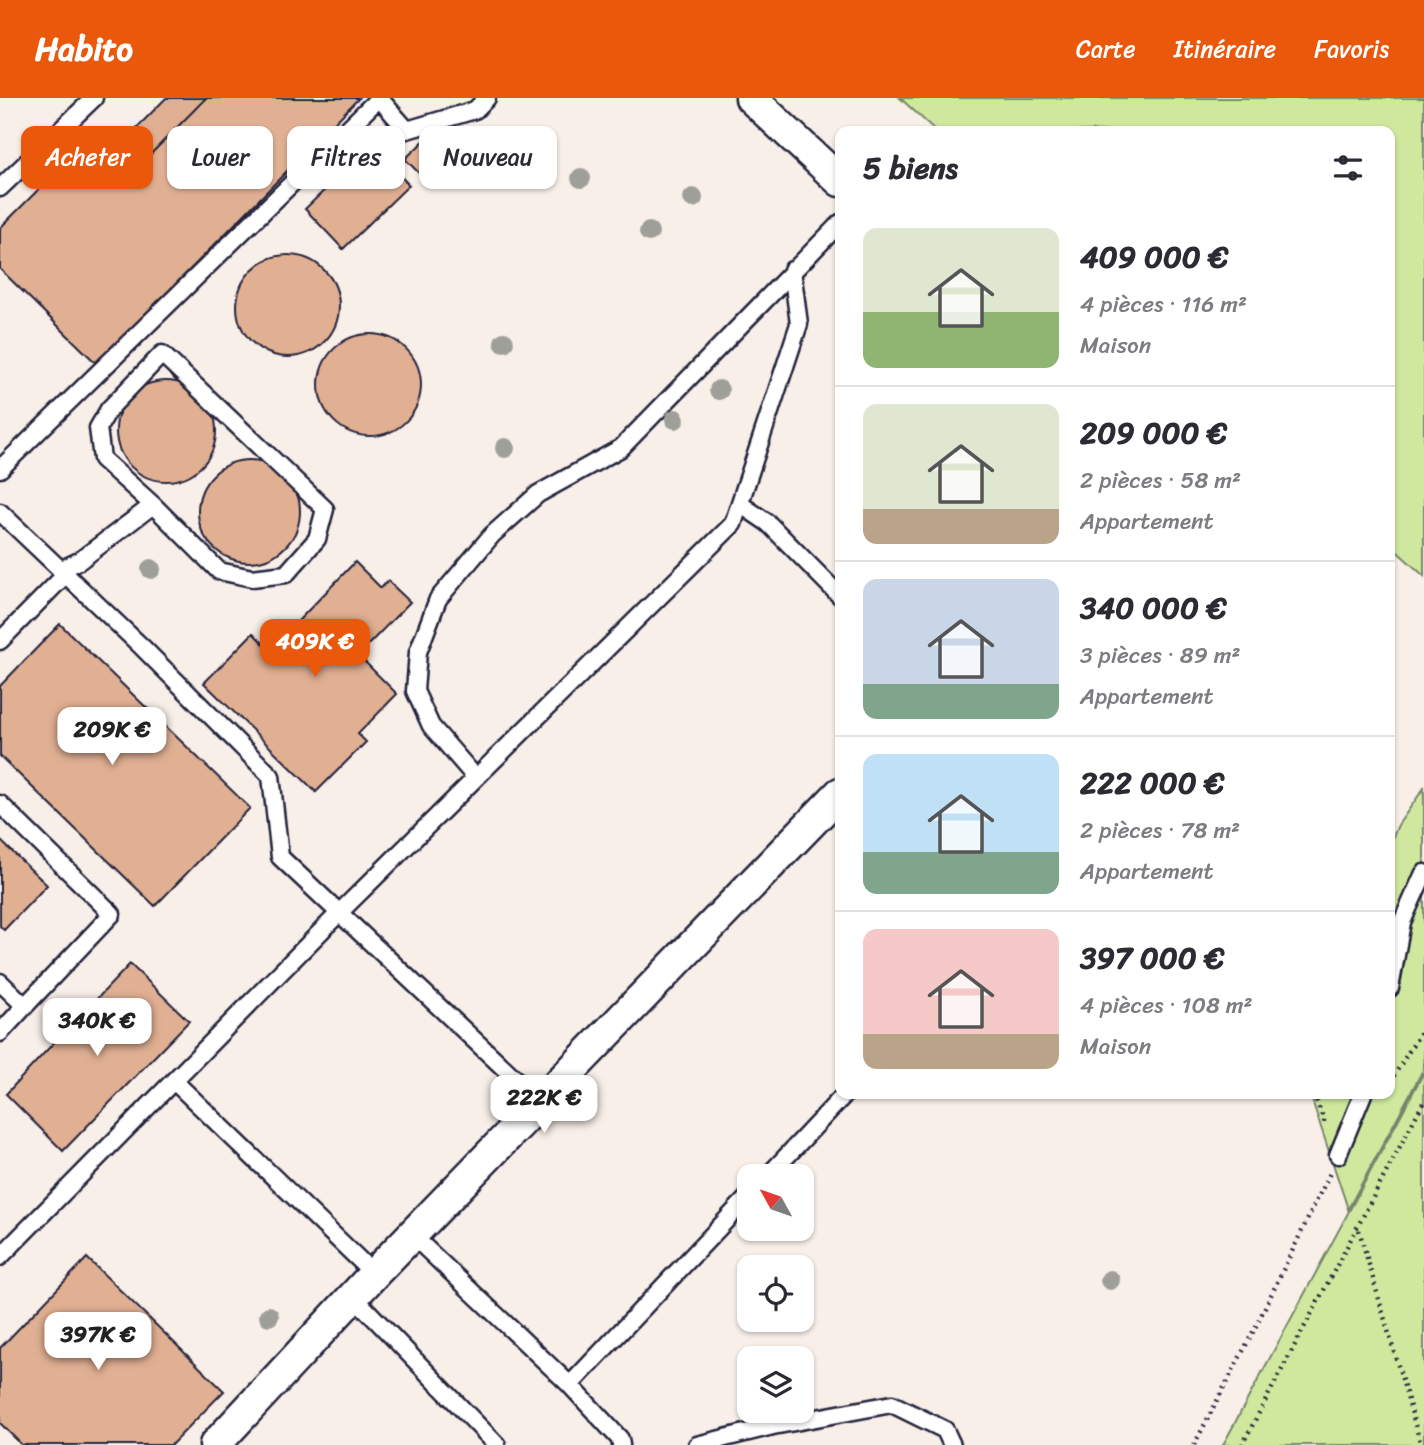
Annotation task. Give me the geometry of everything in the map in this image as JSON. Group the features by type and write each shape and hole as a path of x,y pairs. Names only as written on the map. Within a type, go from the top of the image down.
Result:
{"street":[{"path":"751,98 835,176"},
{"path":"215,1445 374,1274 835,798"}],"lane":[{"path":"0,188 94,98"},
{"path":"0,469 379,98 407,130 475,110 487,98"},
{"path":"476,778 431,726 415,691 418,652 438,599 492,535 538,494 621,448 835,228"},
{"path":"1,1255 340,912 733,524 799,324 793,270"},
{"path":"162,354 325,509 317,539 286,573 252,578 219,571 153,505 102,459 98,428 109,409 162,354"},
{"path":"740,504 768,523 835,591"},
{"path":"0,640 63,573 153,505"},
{"path":"0,512 142,647 271,776 280,857 540,1102"},
{"path":"0,804 112,914 0,1033"},
{"path":"1395,960 1402,922 1424,873"},
{"path":"0,982 25,1006"},
{"path":"174,1081 374,1274"},
{"path":"779,1164 840,1099"},
{"path":"1338,1155 1361,1099"},
{"path":"570,1385 737,1209"},
{"path":"412,1235 570,1385 620,1439 621,1445"},
{"path":"353,1296 497,1445"},
{"path":"696,1445 892,1404 945,1430 952,1445"},
{"path":"727,1438 746,1445"}],"path":[{"path":"1395,1074 1424,1027"},
{"path":"1194,1445 1266,1306 1338,1155 1316,1099"},
{"path":"1242,1445 1359,1229 1424,1101"},
{"path":"1359,1229 1421,1445"}],"green space":[{"path":"900,98 1424,98 1424,576 1395,550 1395,126 931,126"},
{"path":"1424,788 1424,1068 1348,1209 1312,1099 1395,1099 1395,832"},
{"path":"1424,1072 1424,1445 1223,1445"}],"building":[{"path":"166,98 206,98 178,126 167,126 167,138 153,152 153,126 139,126"},
{"path":"206,98 359,98 331,126 287,126 287,171 273,185 273,126 178,126"},
{"path":"167,138 167,189 269,189 97,364 0,269 0,228 39,189 153,189 153,152"},
{"path":"419,146 419,173 405,159"},
{"path":"326,189 405,189 343,249 305,209"},
{"path":"288,255 308,259 324,270 335,286 339,306 335,326 324,342 308,353 288,357 268,353 252,342 241,326 237,306 241,286 252,270 268,259"},
{"path":"370,334 389,338 406,349 417,366 421,385 417,404 406,421 389,432 370,436 351,432 334,421 323,404 319,385 323,366 334,349 351,338"},
{"path":"166,381 194,389 208,403 216,431 208,459 194,473 166,481 138,473 124,459 116,431 124,403 138,389"},
{"path":"249,460 268,464 285,475 296,492 300,511 296,530 285,547 268,558 249,562 230,558 213,547 202,530 198,511 202,492 213,475 230,464"},
{"path":"355,562 381,588 388,581 410,602 358,655 397,694 358,734 366,742 316,792 204,683 253,633 270,650"},
{"path":"60,624 250,808 155,906 0,756 0,686"},
{"path":"0,840 47,885 4,930 0,926"},
{"path":"130,964 189,1021 63,1151 6,1094 75,1020 78,1024 93,1010 90,1006"},
{"path":"87,1258 224,1391 171,1445 22,1445 0,1423 0,1348"}]}
